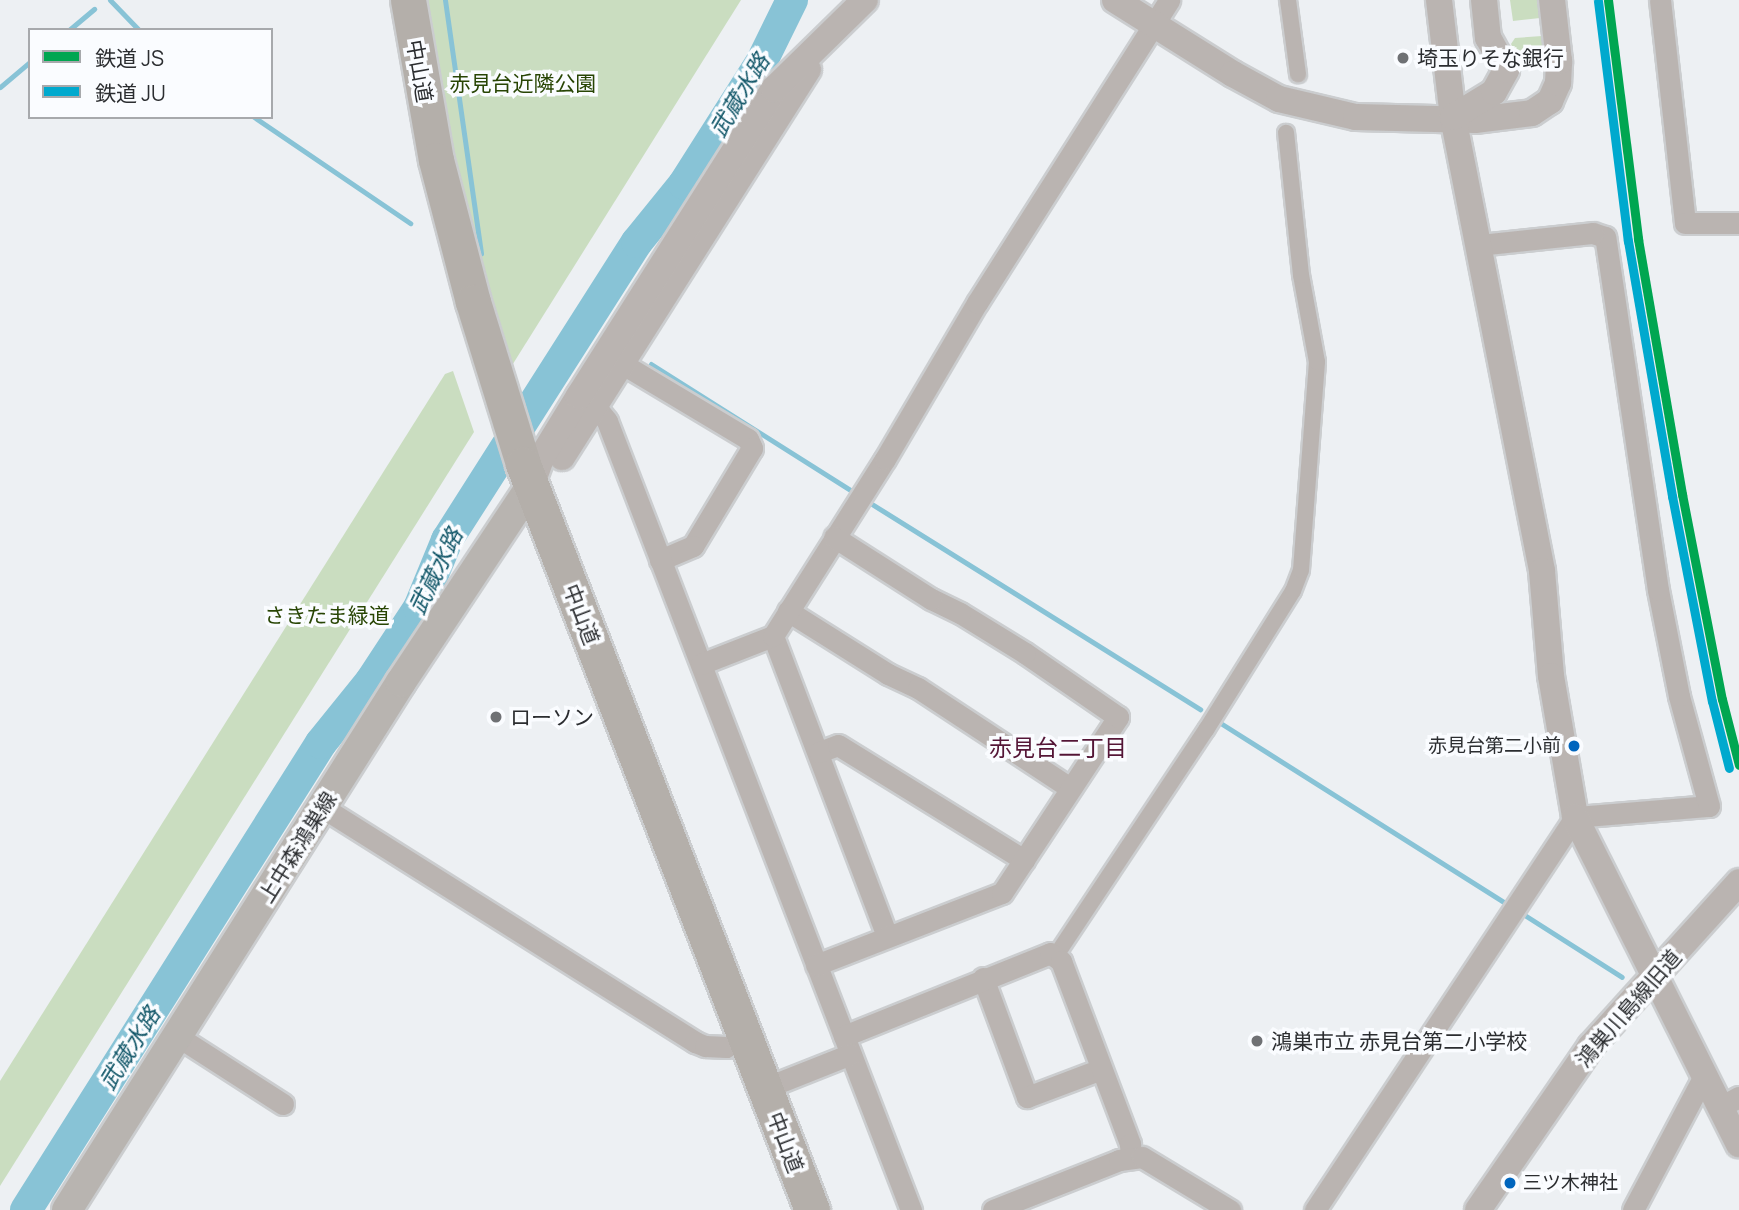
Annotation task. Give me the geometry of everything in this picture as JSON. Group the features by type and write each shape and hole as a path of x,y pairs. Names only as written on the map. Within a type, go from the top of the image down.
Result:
{"highway":[{"name":"中山道","path":"385,0 419,167 454,314 499,420 726,1047 788,1210"},
{"name":"中山道","path":"408,0 436,160 499,420"},
{"name":"中山道","path":"521,484 812,1210"}],"main road":[{"name":"上中森鴻巣線","path":"67,1210 322,807 521,484"}],"street":[{"path":"587,401 774,89 865,0"},
{"path":"1115,0 1253,86 1305,107 1356,117 1453,117 1475,120 1532,113 1550,101 1558,83 1559,61 1552,0"},
{"path":"701,664 773,636 1169,0"},
{"path":"1288,0 1298,74"},
{"path":"1439,0 1453,117 1542,570 1551,676 1575,817 1704,1076 1730,1102 1739,1144"},
{"path":"1453,117 1494,92 1506,70 1488,38 1484,0"},
{"path":"1660,0 1685,223 1739,223"},
{"path":"521,484 621,363 828,39"},
{"path":"1055,957 1206,730 1293,591 1301,570 1318,362 1301,275 1286,133"},
{"path":"1479,245 1593,233 1605,237 1658,590 1679,696 1709,806 1575,817"},
{"path":"621,363 748,439 752,448 693,546 660,560"},
{"path":"587,401 607,421 911,1210"},
{"path":"816,965 1002,893 1118,717 1025,653 960,613 930,599 834,537"},
{"path":"788,611 888,674 918,688 1070,788"},
{"path":"773,636 887,936"},
{"path":"819,752 838,745 1024,860"},
{"path":"322,807 695,1042 705,1046 726,1047"},
{"path":"1315,1210 1575,817"},
{"name":"鴻巣川島線旧道","path":"1478,1210 1591,1046 1739,882"},
{"path":"765,1088 983,978 1050,953 1061,961 1131,1157"},
{"path":"983,978 1027,1097 1101,1069"},
{"path":"177,1036 283,1104"},
{"path":"1637,1209 1704,1076"},
{"path":"993,1210 1131,1157 1142,1157 1227,1209"}],"green space":[{"name":"赤見台近隣公園","path":"421,0 741,0 511,367 485,290"},
{"path":"1510,0 1538,0 1540,18 1513,21"},
{"path":"1542,36 1542,57 1536,62 1519,61 1511,44 1515,38"},
{"name":"さきたま緑道","path":"453,371 474,432 0,1186 0,1081 445,374"}],"waterway":[{"path":"110,0 137,28"},
{"path":"445,0 481,253"},
{"name":"武蔵水路","path":"26,1210 321,743 371,681 419,608 447,540 637,242 684,184 762,61 792,0"},
{"path":"71,28 94,9"},
{"path":"0,87 28,64"},
{"path":"257,119 410,223"},
{"path":"651,364 850,490"},
{"path":"867,501 1200,709"},
{"path":"1222,724 1504,902"},
{"path":"1523,914 1622,977"}],"rail line":[{"name":"JS","path":"1608,0 1638,239 1682,494 1722,699 1739,765"},
{"name":"JU","path":"1598,1 1628,241 1672,496 1712,701 1729,768"}],"place":[{"name":"埼玉りそな銀行","path":"1403,58"},
{"name":"ローソン","path":"496,717"},
{"name":"赤見台第二小前","path":"1574,746"},
{"name":"鴻巣市立 赤見台第二小学校","path":"1257,1041"},
{"name":"三ツ木神社","path":"1510,1183"}],"district":[{"name":"赤見台二丁目","path":"1058,747"}]}
